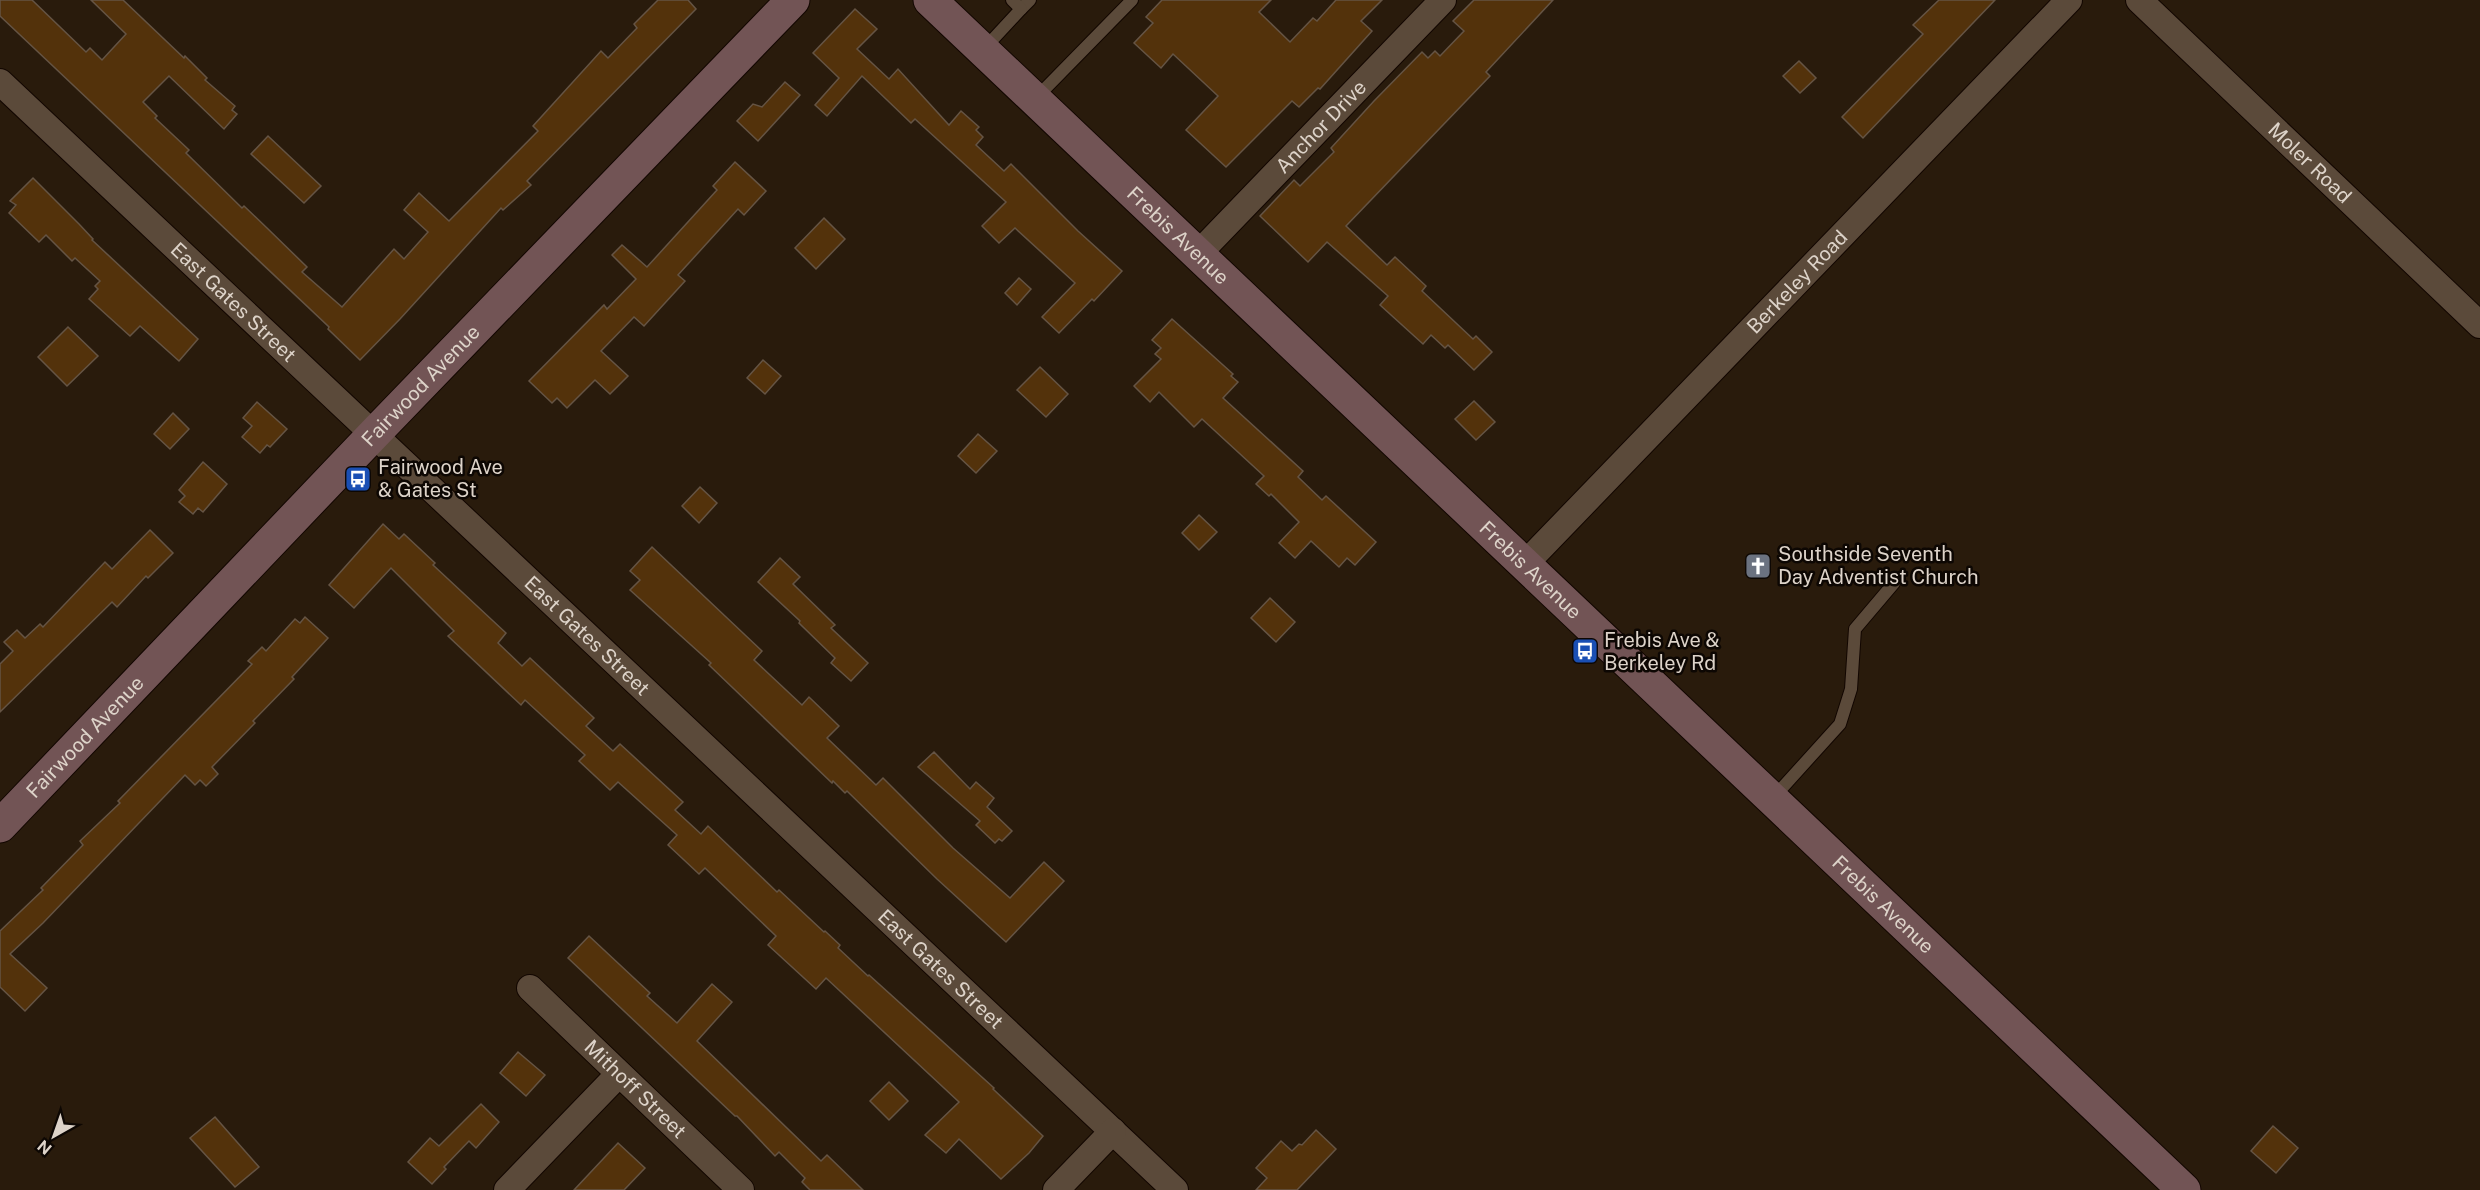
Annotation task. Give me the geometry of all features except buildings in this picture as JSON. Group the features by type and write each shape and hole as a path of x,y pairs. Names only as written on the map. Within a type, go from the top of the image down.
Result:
{"main road":[{"name":"Fairwood Avenue","path":"0,826 793,0"},
{"name":"Frebis Avenue","path":"930,0 2184,1190"}],"street":[{"name":"Anchor Drive","path":"1198,254 1443,0"},
{"name":"Berkeley Road","path":"1525,564 2069,0"},
{"name":"Moler Road","path":"2139,0 2480,325"},
{"name":"East Gates Street","path":"0,82 1175,1190"},
{"name":"Mithoff Street","path":"530,988 741,1190"},
{"path":"507,1190 619,1074"},
{"path":"1056,1190 1113,1131"}],"lane":[{"path":"983,50 1026,5 1012,0"},
{"path":"1035,100 1132,0"},
{"path":"1773,799 1840,724 1851,689 1855,629 1894,583"}],"place":[{"name":"Fairwood Ave & Gates St","path":"358,479"},
{"name":"Southside Seventh Day Adventist Church","path":"1758,566"},
{"name":"Frebis Ave & Berkeley Rd","path":"1585,651"}]}
